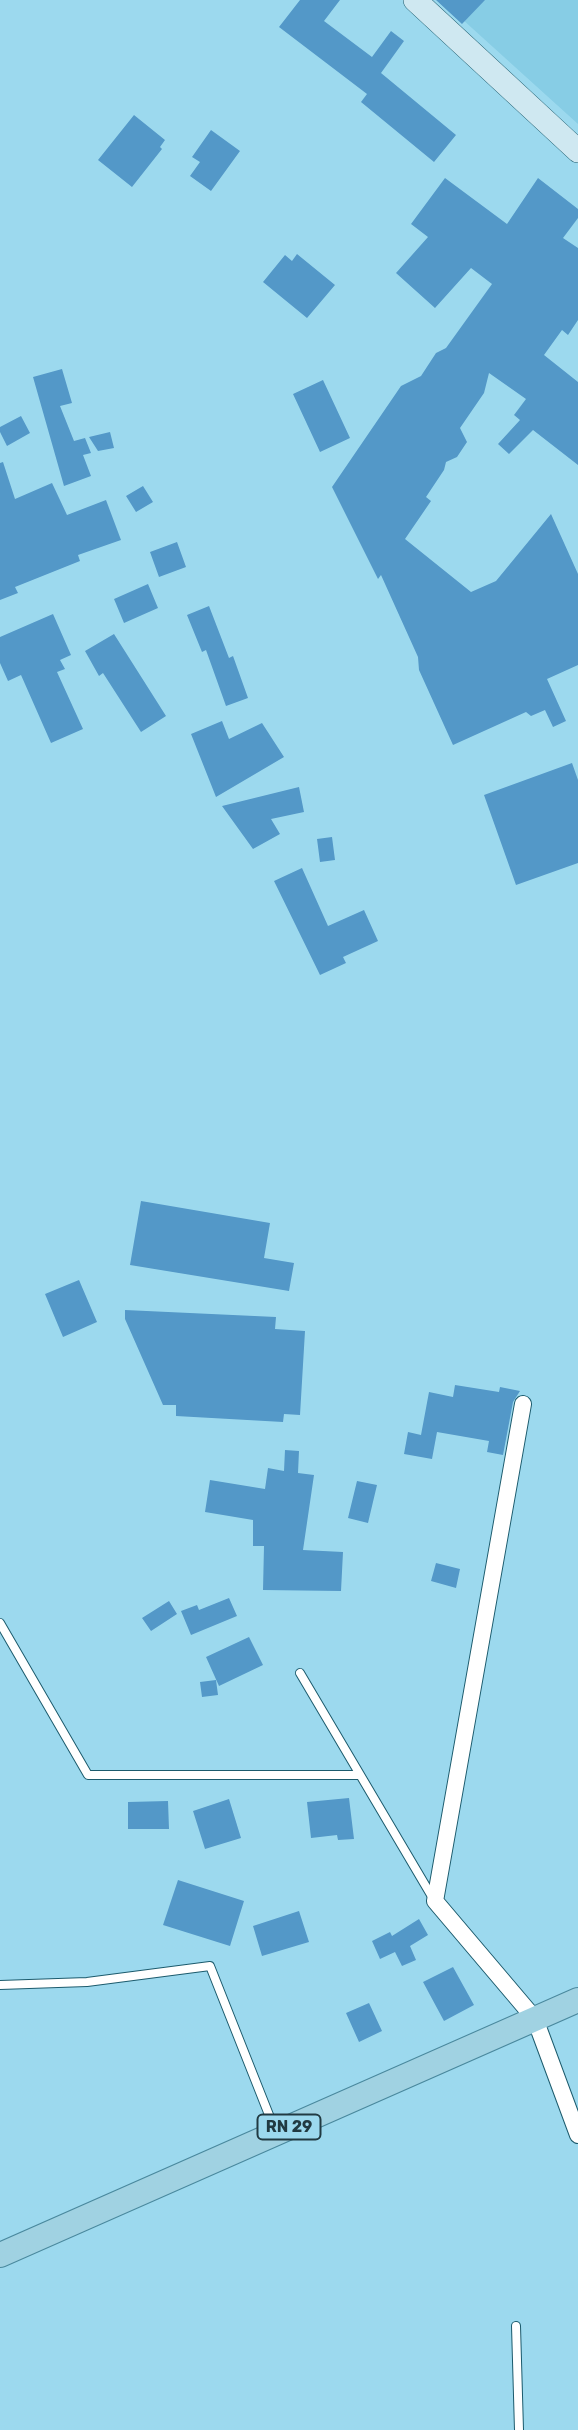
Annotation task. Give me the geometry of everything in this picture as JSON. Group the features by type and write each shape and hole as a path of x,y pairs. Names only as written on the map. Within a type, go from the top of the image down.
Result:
{"main road":[{"path":"415,0 578,151"},
{"name":"RN 29","path":"0,2255 578,2000"}],"street":[{"path":"523,1404 435,1901 535,2019 578,2135"}],"lane":[{"path":"0,1623 88,1775 360,1775"},
{"path":"300,1673 435,1901"},
{"path":"0,1985 87,1982 210,1966 276,2133"},
{"path":"516,2326 519,2430"}],"shaded area":[{"path":"441,0 578,0 578,124"}],"building":[{"path":"300,0 340,0 324,21 372,57 391,31 404,41 381,73 456,135 434,162 361,102 367,94 279,27"},
{"path":"436,0 485,0 462,24"},
{"path":"134,115 165,140 160,147 162,149 132,187 98,160"},
{"path":"211,130 240,151 211,191 190,176 200,162 192,157"},
{"path":"445,178 507,224 538,178 578,209 578,218 563,238 578,248 578,320 568,335 562,330 544,355 578,382 578,465 533,430 509,454 498,444 520,420 514,415 526,399 489,373 484,393 460,428 467,442 457,457 446,462 444,470 426,497 431,501 405,539 471,592 496,581 551,514 578,574 578,665 547,679 566,721 553,727 545,710 531,716 526,712 453,745 381,575 378,579 332,487 401,386 421,376 436,353 446,348 492,284 471,268 435,308 396,273 428,237 411,224"},
{"path":"297,254 335,285 307,318 263,282 285,255 292,261"},
{"path":"62,369 72,403 60,406 74,441 85,438 91,453 83,455 91,476 64,486 33,377"},
{"path":"323,380 350,438 320,452 293,394"},
{"path":"21,416 30,433 7,446 0,427"},
{"path":"110,432 114,448 98,451 89,437"},
{"path":"3,462 15,499 52,483 67,515 106,500 121,540 78,555 80,561 15,587 18,593 0,600 0,463"},
{"path":"143,486 153,502 136,512 126,496"},
{"path":"177,542 186,567 159,577 150,552"},
{"path":"148,584 158,608 124,623 114,599"},
{"path":"209,606 229,658 233,656 248,698 226,706 206,650 202,652 187,615"},
{"path":"53,614 71,655 60,660 65,669 57,672 83,729 51,743 21,675 8,681 0,663 0,637"},
{"path":"114,634 166,716 141,732 103,673 99,676 85,651"},
{"path":"222,721 229,739 262,723 284,757 216,797 191,734"},
{"path":"572,763 578,780 578,863 516,885 484,795"},
{"path":"299,787 304,812 271,819 280,834 253,849 222,806"},
{"path":"332,837 335,860 320,862 317,839"},
{"path":"302,868 328,926 364,910 378,941 343,957 346,963 320,975 274,881"},
{"path":"141,1201 270,1223 264,1258 294,1263 289,1291 130,1265"},
{"path":"79,1280 97,1322 63,1337 45,1294"},
{"path":"125,1310 276,1317 275,1329 305,1331 300,1415 284,1414 283,1422 176,1416 176,1405 163,1405 125,1319"},
{"path":"455,1385 499,1392 500,1387 520,1391 513,1402 503,1455 487,1452 489,1441 437,1432 432,1459 404,1454 408,1432 421,1435 429,1392 453,1397"},
{"path":"285,1450 299,1451 298,1473 314,1475 303,1550 343,1552 341,1591 263,1590 264,1546 253,1546 253,1520 205,1512 210,1480 265,1489 268,1468 284,1471"},
{"path":"357,1481 377,1485 368,1523 348,1518"},
{"path":"436,1563 460,1569 456,1588 431,1581"},
{"path":"229,1598 237,1616 191,1635 181,1611 197,1605 199,1610"},
{"path":"169,1601 177,1614 151,1631 142,1618"},
{"path":"249,1637 263,1665 219,1686 206,1657"},
{"path":"216,1680 218,1695 202,1697 200,1682"},
{"path":"349,1798 354,1839 338,1840 337,1835 311,1838 307,1802"},
{"path":"229,1799 241,1838 205,1849 193,1811"},
{"path":"168,1801 169,1829 128,1829 128,1802"},
{"path":"178,1880 244,1901 230,1946 163,1925"},
{"path":"299,1911 309,1942 262,1956 253,1926"},
{"path":"419,1919 428,1935 410,1946 416,1960 402,1966 395,1952 380,1959 372,1941 390,1932 392,1936"},
{"path":"453,1967 474,2005 444,2021 423,1982"},
{"path":"369,2003 382,2031 359,2042 346,2013"}]}
